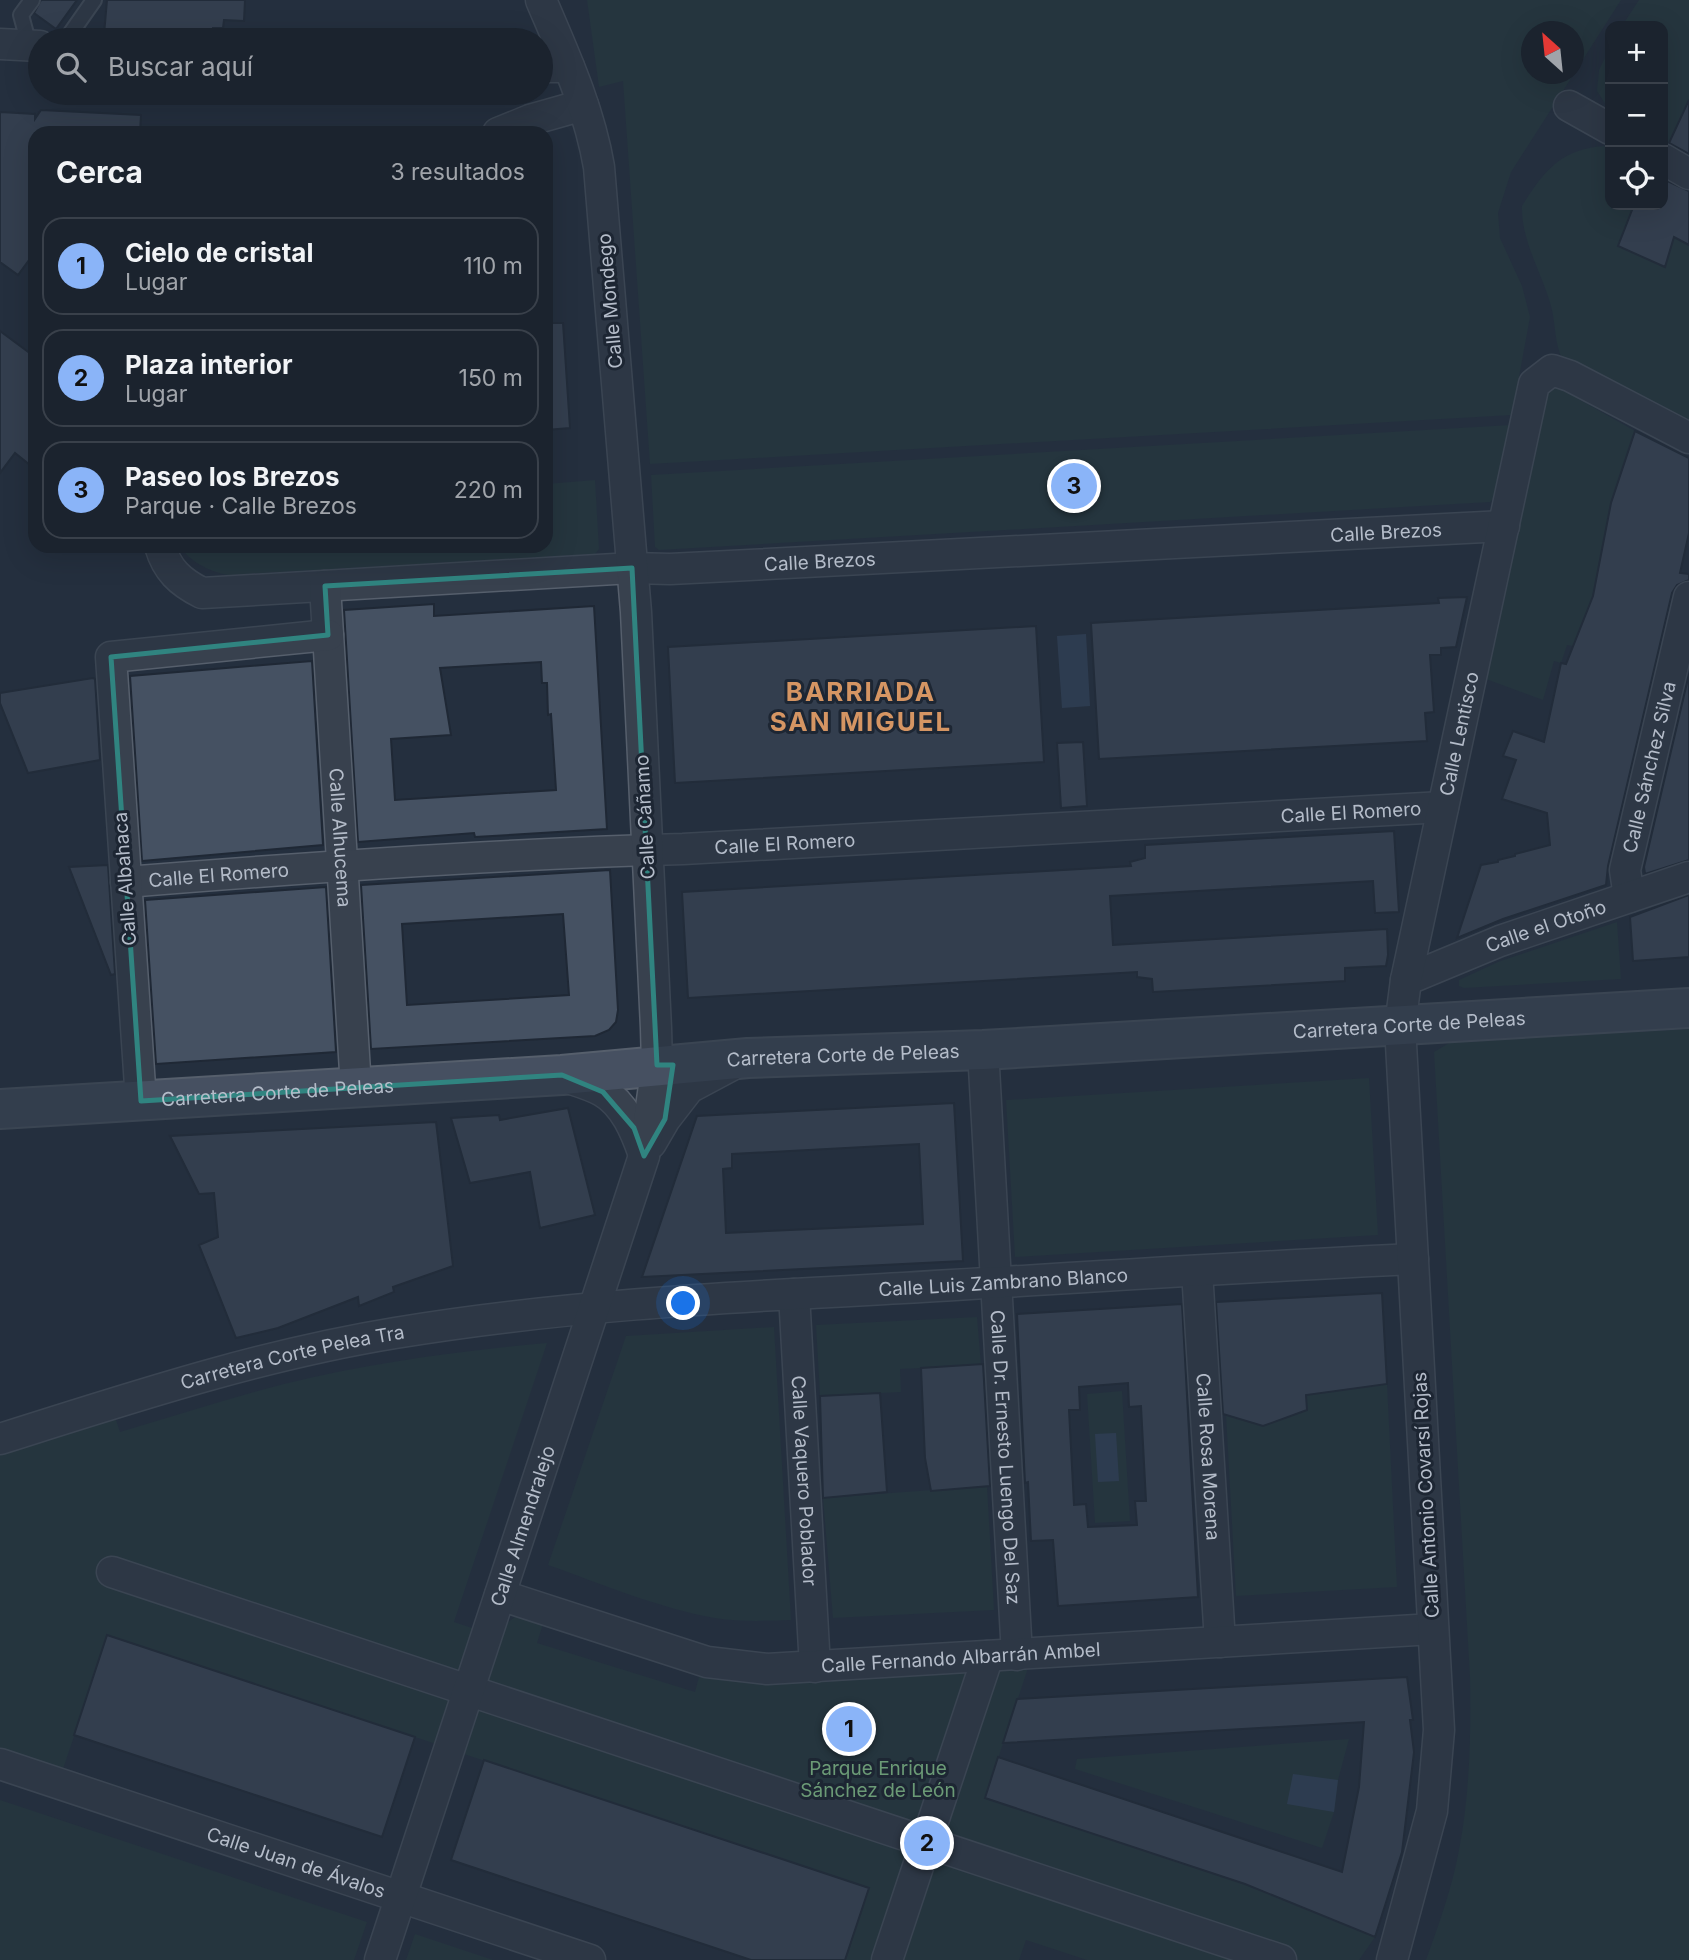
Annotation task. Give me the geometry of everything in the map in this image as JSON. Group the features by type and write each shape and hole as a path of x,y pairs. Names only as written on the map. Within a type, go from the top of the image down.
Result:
{"street":[{"name":"Calle Mondego","path":"541,0 547,28"},
{"name":"Calle Mondego","path":"555,67 583,105 593,135 599,167 632,568"},
{"path":"515,126 583,105"},
{"path":"1569,106 1605,126"},
{"path":"1668,162 1689,174"},
{"name":"Calle Lentisco","path":"1400,1026 1406,980 1504,526 1543,377 1570,376 1689,439"},
{"name":"Calle Brezos","path":"162,553 173,573 186,585 202,593 632,568 697,568 1504,526"},
{"name":"Calle Cáñamo","path":"632,568 646,850 665,1065"},
{"name":"Calle Alhucema","path":"325,586 356,1088"},
{"name":"Calle Sánchez Silva","path":"1629,897 1625,870 1689,597"},
{"name":"Calle Albahaca","path":"141,1101 111,657 328,635"},
{"name":"Calle El Romero","path":"126,882 342,865 598,850 646,850 1443,807"},
{"name":"Calle el Otoño","path":"1406,980 1500,941 1689,877"},
{"name":"Carretera Corte de Peleas","path":"0,1109 562,1075 747,1058 983,1050 1689,1008"},
{"name":"Calle Antonio Covarsí Rojas","path":"1392,1960 1432,1811 1438,1730 1400,1026"},
{"name":"Calle Dr. Ernesto Luengo Del Saz","path":"887,1960 926,1842 1002,1656 996,1282 983,1050"},
{"name":"Calle Almendralejo","path":"644,1156 665,1119 689,1087 747,1058"},
{"name":"Calle Almendralejo","path":"665,1065 665,1119"},
{"name":"Calle Almendralejo","path":"380,1960 644,1156 665,1065"},
{"path":"562,1075 603,1092 624,1113 634,1128 644,1156"},
{"name":"Calle Luis Zambrano Blanco","path":"594,1308 1413,1258"},
{"name":"Calle Rosa Morena","path":"1197,1271 1220,1642"},
{"name":"Calle Vaquero Poblador","path":"794,1294 815,1667"},
{"name":"Carretera Corte Pelea Tra","path":"0,1439 181,1382 274,1357 394,1333 594,1308"},
{"path":"112,1572 1281,1960"},
{"name":"Calle Fernando Albarrán Ambel","path":"500,1595 707,1662 767,1668 1433,1629"},
{"name":"Calle Juan de Ávalos","path":"0,1764 590,1960"}],"lane":[{"path":"23,45 20,15 32,0"},
{"path":"74,28 94,0"}],"highlighted area":[{"path":"632,568 657,1065 673,1065 665,1119 644,1156 634,1128 603,1092 562,1075 141,1101 111,657 328,635 325,586"}],"green space":[{"path":"587,0 1621,0 1584,57 1584,21 1521,21 1521,84 1568,84 1511,172 1498,213 1500,238 1522,286 1530,317 1512,415 650,464 623,81 599,87"},
{"path":"1639,0 1689,0 1689,100 1668,144 1668,21 1625,21"},
{"path":"1605,58 1605,103 1597,91 1599,70"},
{"path":"1605,146 1605,210 1632,210 1618,246 1665,266 1674,237 1689,245 1689,421 1563,360 1558,347 1551,306 1528,244 1522,206 1538,182 1555,164 1589,148"},
{"path":"1550,383 1635,431 1614,496 1590,610 1573,646 1567,645 1561,663 1554,661 1543,700 1486,679"},
{"path":"1511,425 1495,498 1490,502 659,550 655,547 651,475"},
{"path":"595,480 599,549 595,554 227,575 200,565 185,553 553,553 553,483"},
{"path":"1617,922 1621,979 1464,988 1459,986 1459,980 1498,962"},
{"path":"1689,1029 1689,1960 1426,1960 1449,1892 1463,1829 1468,1786 1470,1720 1470,1677 1434,1052 1451,1042"},
{"path":"1369,1078 1378,1235 1015,1257 1006,1100"},
{"path":"977,1317 981,1365 900,1369 901,1392 820,1396 816,1325"},
{"path":"774,1327 791,1620 734,1620 694,1614 630,1595 548,1565 626,1336"},
{"path":"547,1343 454,1622 475,1629 436,1744 108,1635 63,1769 0,1748 0,1453 115,1417 120,1432 263,1389 349,1370 447,1354"},
{"path":"1387,1384 1397,1587 1236,1596 1226,1415 1263,1426 1307,1410 1306,1388"},
{"path":"1122,1391 1130,1521 1095,1523 1087,1394"},
{"path":"987,1486 994,1610 833,1618 823,1498"},
{"name":"Parque Enrique Sánchez de León","path":"515,1617 543,1624 537,1643 695,1692 700,1673 1029,1665 985,1798 1245,1884 1375,1937 1359,1960 1087,1960 1026,1940 1019,1960 845,1960 868,1888 464,1754 507,1623"},
{"path":"1349,1739 1338,1780 1334,1812 1322,1848 1075,1769 1077,1759"},
{"path":"0,1800 367,1922 354,1960 0,1960"},
{"path":"415,1934 493,1960 406,1960"}],"water":[{"path":"1086,634 1090,706 1062,708 1057,636"},
{"path":"1116,1433 1119,1481 1098,1482 1095,1434"},
{"path":"1293,1774 1338,1780 1334,1812 1287,1804"}],"building":[{"path":"41,0 77,0 57,28 34,13"},
{"path":"107,0 245,0 244,21 224,20 223,28 105,28"},
{"path":"1689,100 1689,154 1669,143"},
{"path":"41,110 141,115 140,126 28,126 28,261 18,275 0,262 0,112 35,114 35,119"},
{"path":"1668,181 1689,191 1689,245 1674,237 1665,267 1618,246 1632,210 1668,210"},
{"path":"553,323 563,323 570,428 553,429"},
{"path":"0,331 28,352 28,463 15,453 0,473"},
{"path":"1635,431 1689,458 1689,533 1680,573 1689,574 1689,580 1677,585 1672,593 1608,866 1606,885 1503,919 1457,938 1481,865 1550,845 1547,813 1502,799 1516,760 1503,756 1513,731 1544,742 1561,663 1566,664 1593,596 1611,503"},
{"path":"1467,597 1456,647 1441,648 1441,655 1430,655 1434,712 1425,713 1427,741 1099,759 1091,623 1439,603 1438,598"},
{"path":"434,604 434,616 594,606 607,829 475,837 474,833 358,842 344,610","holes":["541,662 542,683 547,683 556,790 395,800 391,739 451,735 440,668"]},
{"path":"1036,626 1044,762 675,783 668,647"},
{"path":"312,661 323,845 142,861 130,676"},
{"path":"1689,674 1689,860 1645,874 1644,867"},
{"path":"93,678 100,760 28,773 0,703 0,693"},
{"path":"1083,742 1087,806 1061,808 1057,743"},
{"path":"1394,831 1399,912 1375,913 1373,881 1110,896 1113,945 1387,929 1386,966 1345,968 1345,981 1153,992 1152,979 1137,977 1137,972 688,998 682,892 1131,866 1130,862 1145,858 1145,845"},
{"path":"108,865 115,974 111,975 69,867"},
{"path":"610,870 618,1010 616,1022 609,1030 595,1036 371,1049 361,885","holes":["563,914 569,995 407,1005 402,924"]},
{"path":"326,887 336,1052 156,1064 145,900"},
{"path":"1689,895 1689,957 1633,961 1630,917"},
{"path":"954,1103 963,1261 642,1277 697,1116","holes":["919,1144 923,1224 726,1233 723,1169 732,1168 732,1154"]},
{"path":"568,1108 595,1215 540,1228 530,1172 470,1183 451,1118 499,1115 500,1120"},
{"path":"436,1122 453,1266 393,1287 394,1292 359,1306 358,1297 278,1328 236,1338 199,1245 218,1237 214,1193 199,1194 170,1136"},
{"path":"1382,1293 1387,1384 1306,1395 1307,1410 1263,1426 1223,1414 1216,1302"},
{"path":"1182,1304 1198,1597 1058,1606 1053,1540 1031,1541 1028,1482 1025,1483 1017,1314","holes":["1128,1383 1129,1407 1141,1406 1146,1501 1135,1501 1137,1525 1088,1527 1086,1504 1074,1505 1069,1410 1080,1410 1079,1387"]},
{"path":"983,1364 990,1486 931,1491 925,1458 921,1368"},
{"path":"880,1393 887,1492 823,1498 820,1396"},
{"path":"107,1635 415,1737 382,1837 74,1735"},
{"path":"1407,1677 1414,1752 1402,1852 1375,1937 1245,1884 985,1798 998,1757 1342,1872 1359,1787 1364,1722 1003,1743 1017,1699"},
{"path":"484,1760 869,1888 845,1960 751,1960 451,1860"}],"place":[{"name":"Paseo los Brezos","path":"1074,486"},
{"name":"Cielo de cristal","path":"849,1729"},
{"name":"Plaza interior","path":"927,1843"}],"district":[{"name":"BARRIADA SAN MIGUEL","path":"861,706"}]}
